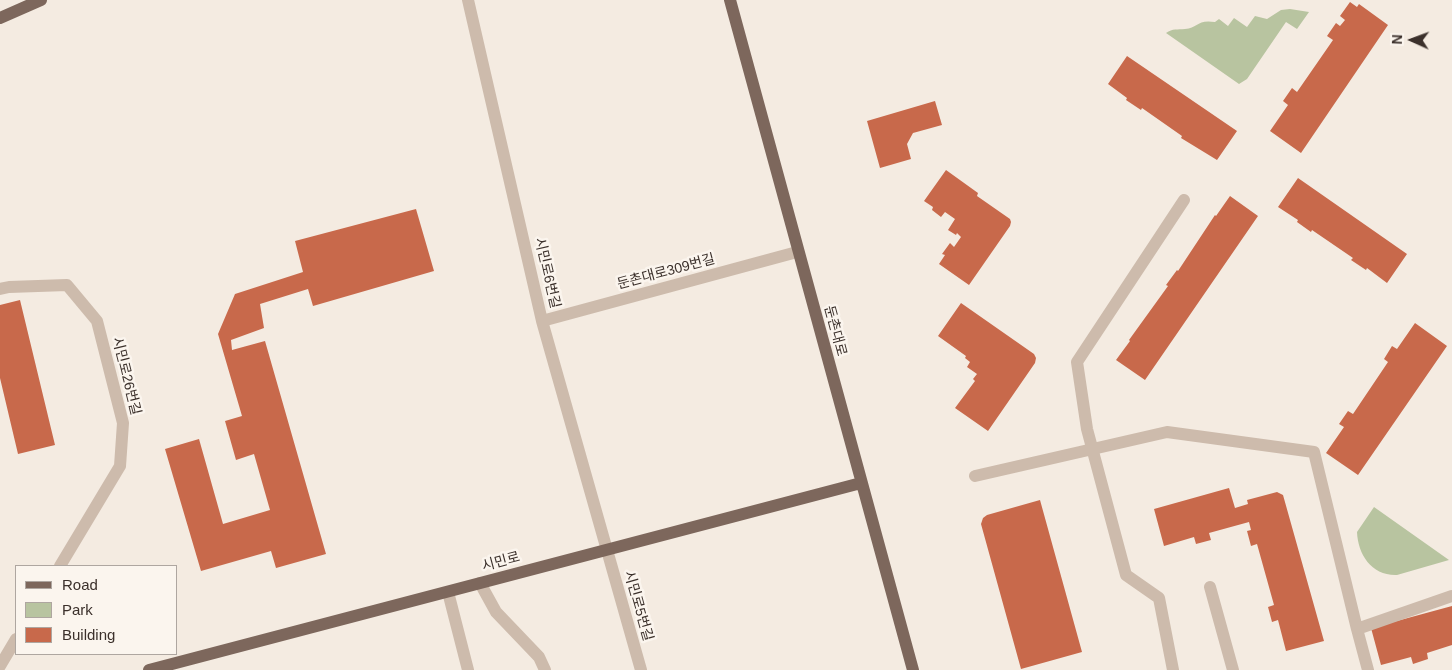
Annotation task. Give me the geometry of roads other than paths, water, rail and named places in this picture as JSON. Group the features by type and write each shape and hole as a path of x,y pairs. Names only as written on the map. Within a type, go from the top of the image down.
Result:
{"main road":[{"path":"0,18 41,0"},
{"name":"둔촌대로","path":"730,0 913,670"},
{"name":"시민로","path":"150,670 861,482"}],"street":[{"name":"시민로6번길","path":"468,0 542,321 607,550"},
{"path":"1174,670 1159,598 1126,575 1087,429 1077,362 1184,200"},
{"name":"둔촌대로309번길","path":"542,321 798,252"},
{"name":"시민로26번길","path":"0,289 68,285 97,321 122,423 120,466 61,565"},
{"path":"975,476 1167,432 1314,452 1368,670"},
{"name":"시민로5번길","path":"607,550 641,670"},
{"path":"480,583 496,612 539,657 545,670"},
{"path":"1210,587 1233,670"},
{"path":"448,592 468,670"},
{"path":"1357,629 1452,596"},
{"path":"0,666 15,641"}]}
